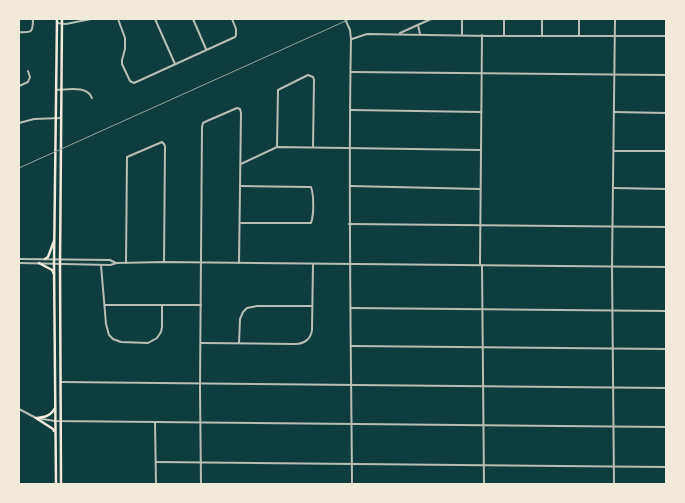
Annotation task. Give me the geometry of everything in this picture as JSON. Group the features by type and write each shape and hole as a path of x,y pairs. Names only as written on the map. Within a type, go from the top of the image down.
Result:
{"main road":[{"path":"56,484 54,259 57,19"},
{"path":"61,484 62,19"},
{"path":"45,259 55,240"},
{"path":"39,263 52,270 54,274"},
{"path":"36,418 49,415 56,405"},
{"path":"36,418 53,429 55,434"}],"street":[{"path":"19,32 31,31 33,29 33,19"},
{"path":"57,23 62,24 91,19"},
{"path":"118,19 125,38 122,64 132,82 136,82 236,35 237,32 232,19"},
{"path":"155,19 175,64"},
{"path":"193,19 207,49"},
{"path":"345,19 350,30 351,39 349,224 352,484"},
{"path":"398,34 431,19"},
{"path":"462,19 462,35"},
{"path":"504,19 504,36"},
{"path":"542,19 542,36"},
{"path":"579,19 579,36"},
{"path":"614,484 612,226 615,19"},
{"path":"418,25 420,34"},
{"path":"351,39 367,34 666,36"},
{"path":"482,35 480,225 484,484"},
{"path":"19,86 28,82 30,77 28,71"},
{"path":"351,72 666,75"},
{"path":"277,147 278,90 311,75 314,80 313,147"},
{"path":"56,90 85,90 90,93 92,98"},
{"path":"201,484 202,127 203,123 236,108 240,109 241,113 239,263"},
{"path":"351,110 482,112"},
{"path":"614,112 666,113"},
{"path":"19,123 34,119 62,118"},
{"path":"126,263 127,157 162,142 165,146 164,262"},
{"path":"241,164 277,147 481,150"},
{"path":"614,151 666,151"},
{"path":"240,186 311,187 312,189 312,222 240,223"},
{"path":"350,186 481,189"},
{"path":"613,188 666,189"},
{"path":"349,224 666,227"},
{"path":"19,259 110,260 117,263"},
{"path":"19,263 110,265 117,263 164,262 666,267"},
{"path":"201,343 295,344 305,341 311,334 313,264"},
{"path":"101,265 106,324 109,335 113,339 126,342 148,342 157,338 162,327 162,305"},
{"path":"104,305 202,305"},
{"path":"239,343 240,319 247,308 257,306 312,306"},
{"path":"351,308 666,311"},
{"path":"351,346 666,350"},
{"path":"61,382 666,388"},
{"path":"19,409 36,418 55,422 666,426"},
{"path":"155,422 156,484"},
{"path":"156,462 666,467"}],"railway":[{"path":"19,168 350,19"}]}
